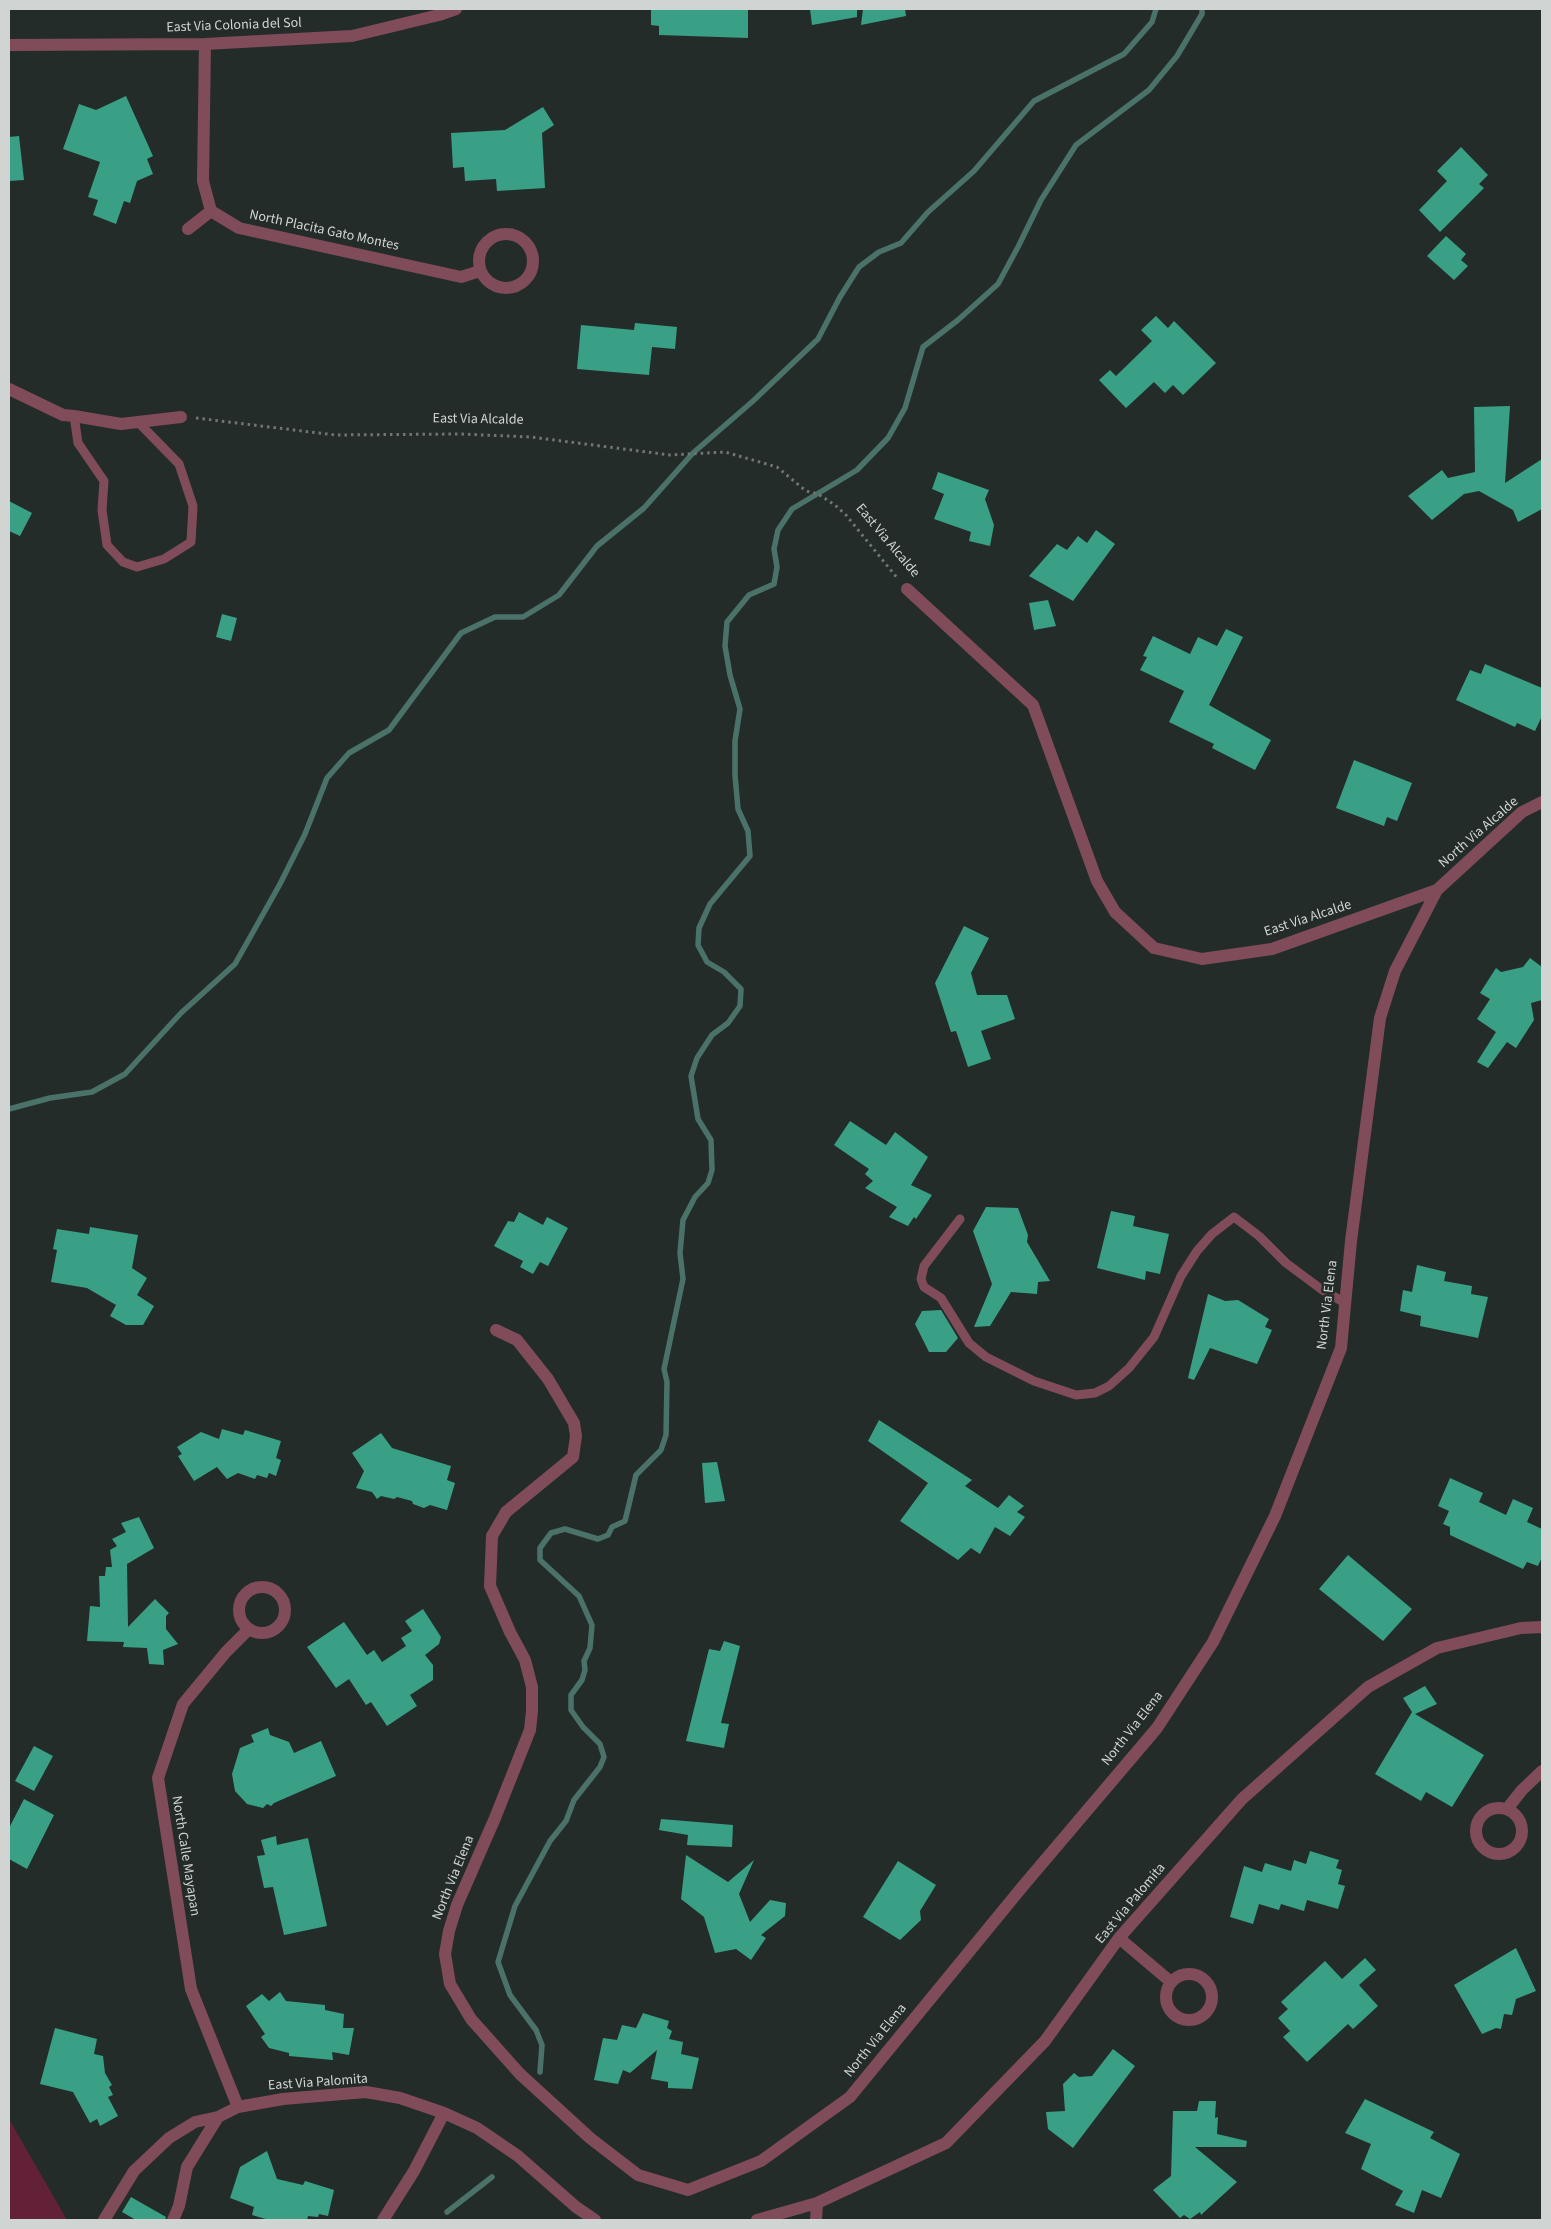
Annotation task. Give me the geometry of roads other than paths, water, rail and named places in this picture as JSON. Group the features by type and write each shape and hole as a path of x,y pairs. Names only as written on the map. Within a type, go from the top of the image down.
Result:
{"street":[{"name":"East Via Colonia del Sol","path":"9,45 205,44 352,36 439,15 456,9"},
{"path":"188,229 211,211 203,181 205,44"},
{"name":"North Placita Gato Montes","path":"211,211 239,228 462,277 480,271"},
{"path":"513,235 520,238 531,252 531,270 527,278 520,284 502,287 485,279 480,271 479,254 489,240 496,236 513,235"},
{"path":"9,389 63,415 120,424 181,417"},
{"name":"East Via Alcalde","path":"907,589 1033,705 1097,880 1115,912 1154,948 1202,959 1272,949 1437,890"},
{"name":"North Via Alcalde","path":"1437,890 1522,812 1542,802"},
{"name":"North Via Elena","path":"496,1330 516,1340 548,1379 574,1422 576,1436 573,1457 506,1512 492,1536 490,1586 510,1632 525,1660 532,1687 532,1711 530,1730 495,1818 457,1905 449,1931 445,1954 450,1984 471,2018 520,2074 590,2138 638,2176 688,2190 760,2161 850,2097 1034,1872 1157,1728 1213,1642 1275,1516 1341,1348 1352,1232 1380,1018 1394,971 1437,890"},
{"name":"East Via Palomita","path":"757,2220 817,2203 946,2142 1045,2041 1119,1938 1242,1799 1368,1687 1437,1648 1521,1628 1542,1627"},
{"name":"North Calle Mayapan","path":"238,2107 191,1989 158,1778 183,1704 226,1652 249,1629"},
{"path":"1508,1809 1522,1790 1542,1771"},
{"path":"1119,1938 1171,1982"},
{"name":"East Via Palomita","path":"104,2220 134,2171 150,2153 169,2138 195,2122 218,2117 238,2107 283,2099 366,2092 400,2098 444,2112 477,2128 518,2156 576,2207 595,2220"},
{"path":"383,2220 414,2171 444,2112"},
{"path":"172,2220 180,2206 187,2167 218,2117"},
{"path":"816,2220 817,2203"}],"lane":[{"path":"74,416 78,443 104,481 102,510 107,545 123,562 137,567 164,559 191,542 193,506 179,464 138,422"},
{"path":"960,1219 924,1266 921,1279 924,1287 941,1298 969,1343 986,1357 1034,1381 1076,1395 1095,1394 1109,1386 1128,1368 1154,1337 1181,1276 1197,1251 1212,1234 1234,1217 1258,1236 1286,1263 1321,1289 1345,1303"}],"waterway":[{"path":"9,1109 50,1098 92,1092 125,1074 181,1013 235,964 280,884 305,834 327,778 349,753 389,730 461,633 495,617 523,617 559,595 597,546 644,508 693,453 753,401 818,339 840,297 859,267 879,252 901,243 928,212 974,171 1034,101 1124,54 1152,22 1156,9"},
{"path":"540,2072 542,2045 536,2030 510,1995 498,1962 515,1906 550,1841 566,1821 574,1800 600,1767 604,1757 600,1744 583,1727 571,1710 571,1695 582,1680 585,1670 584,1661 590,1648 592,1625 579,1596 540,1560 540,1548 551,1533 565,1529 598,1539 608,1535 612,1527 625,1521 636,1475 661,1450 666,1435 667,1382 664,1369 683,1279 680,1253 683,1220 695,1197 708,1183 712,1170 711,1140 698,1119 691,1076 697,1058 712,1035 728,1023 740,1006 741,989 724,972 707,962 698,945 699,928 710,904 750,856 748,831 738,809 735,741 740,709 730,675 725,646 727,622 749,595 774,584 777,567 774,549 778,530 792,509 857,470 888,438 905,408 923,347 958,320 998,284 1041,200 1076,145 1149,90 1177,56 1202,14 1202,9"},
{"path":"447,2212 492,2177"}]}
